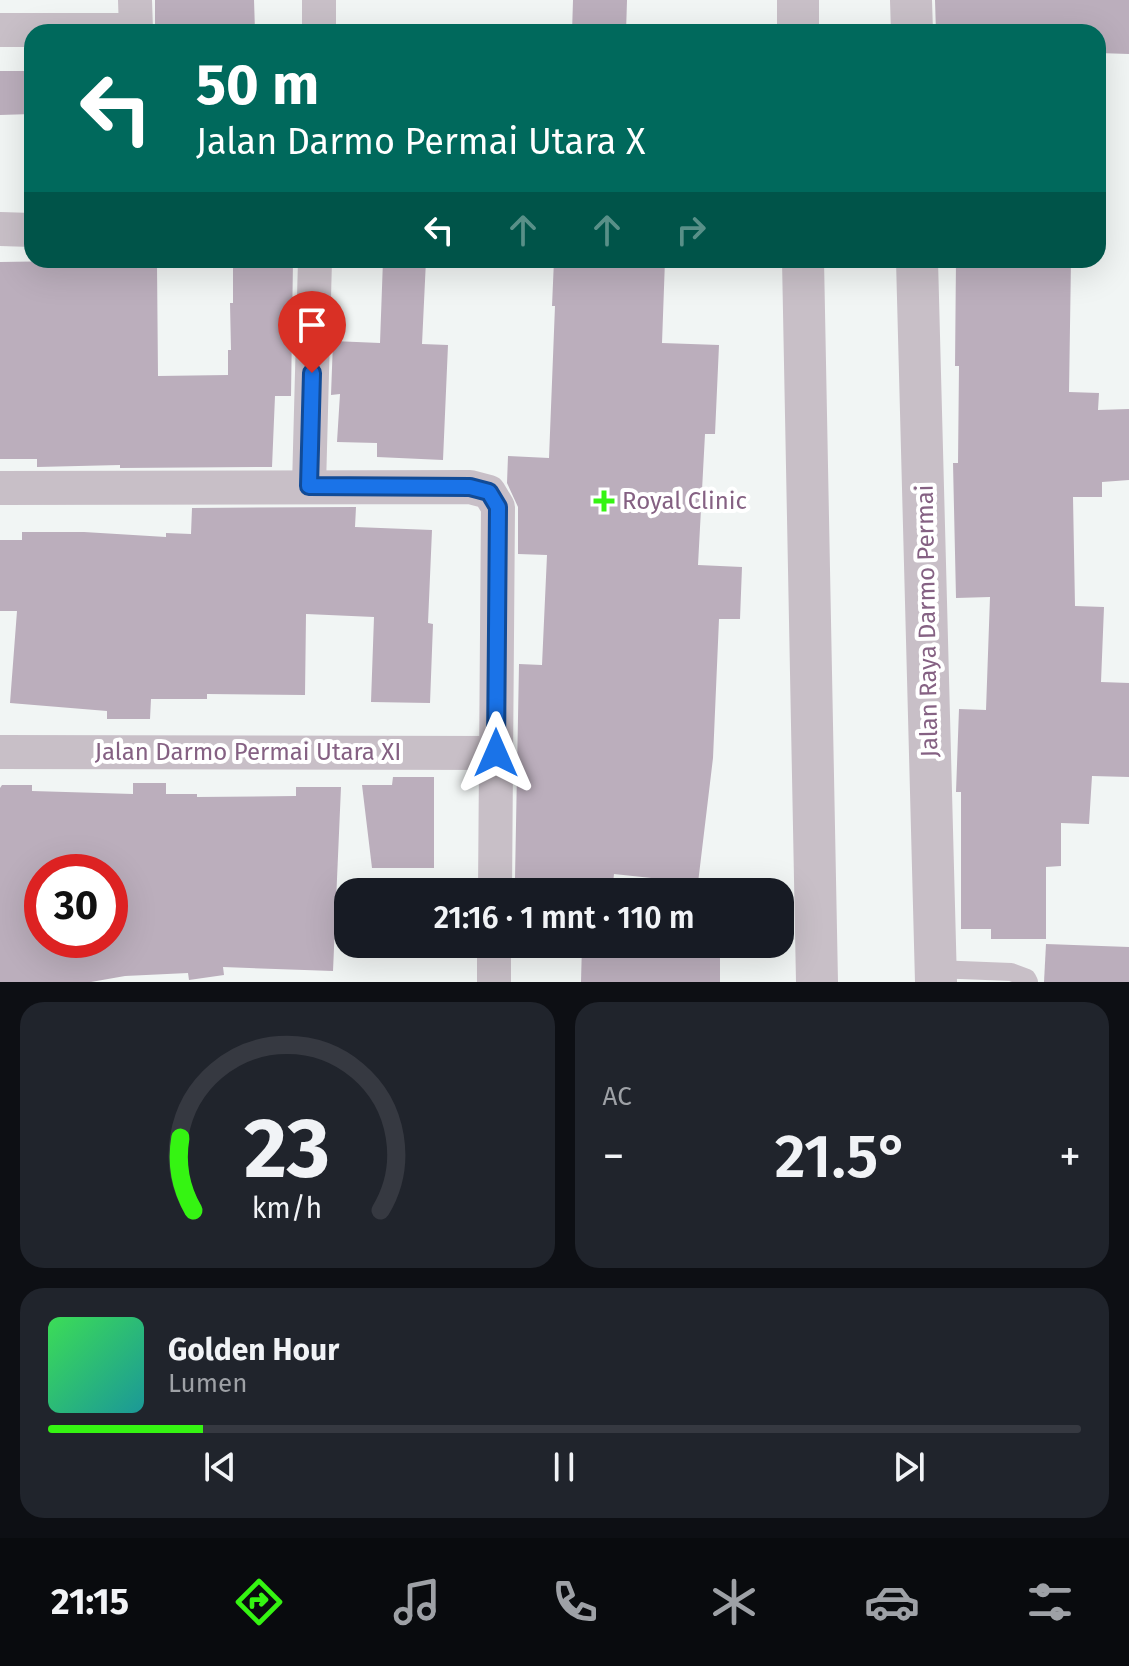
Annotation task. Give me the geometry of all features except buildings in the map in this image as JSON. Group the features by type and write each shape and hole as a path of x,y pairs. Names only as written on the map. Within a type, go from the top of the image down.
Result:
{"street":[{"path":"319,0 319,24"},
{"path":"798,0 798,24"},
{"path":"911,0 912,24"},
{"path":"91,24 136,21"},
{"path":"0,30 24,28"},
{"path":"0,229 24,230"},
{"path":"309,486 315,268"},
{"path":"803,268 817,982"},
{"name":"Jalan Raya Darmo Permai","path":"917,268 936,976"},
{"path":"0,488 470,487 489,492 498,507 495,878"},
{"name":"Jalan Darmo Permai Utara XI","path":"0,752 496,753"},
{"path":"494,958 494,982"}],"lane":[{"path":"936,976 1011,972 1027,978 1029,982"}],"place":[{"name":"Royal Clinic","path":"604,501"}],"route":[{"path":"312,373 309,486 470,487 489,492 498,507 496,753"}]}
